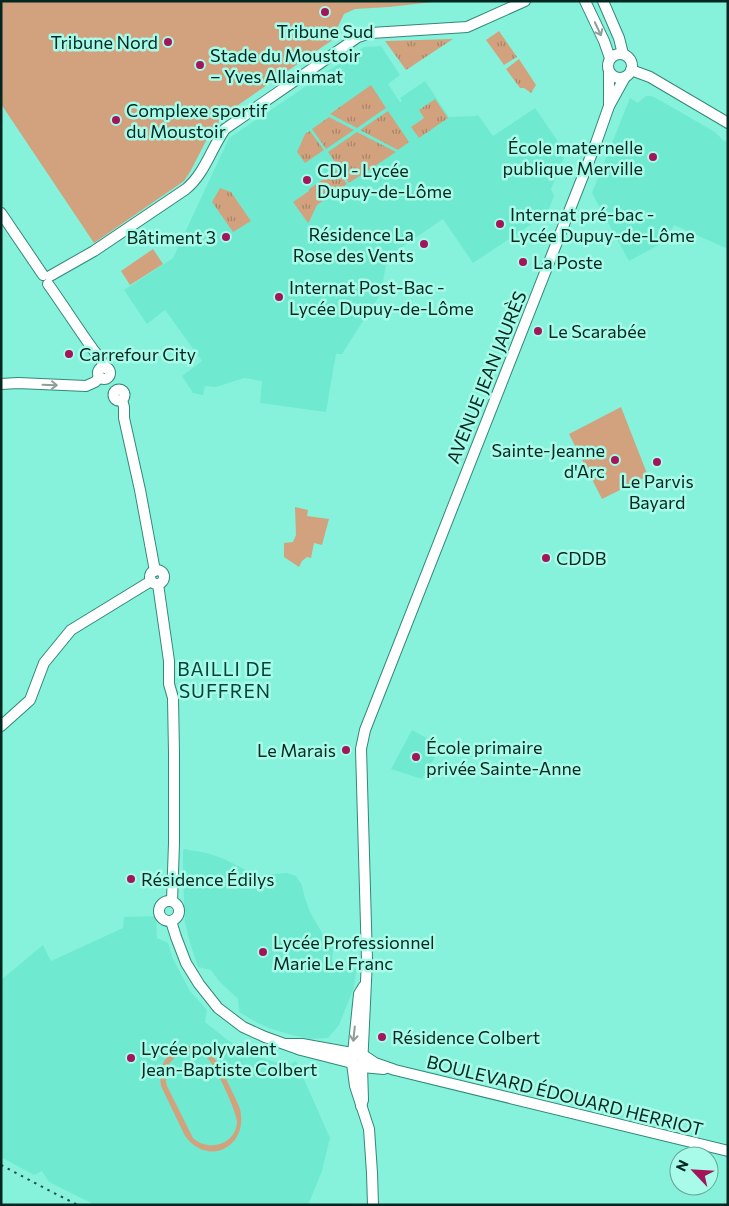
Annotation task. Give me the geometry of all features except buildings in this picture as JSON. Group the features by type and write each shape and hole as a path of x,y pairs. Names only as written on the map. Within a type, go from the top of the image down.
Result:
{"main road":[{"path":"47,278 94,251 194,182 225,129 358,37 371,33 467,27 525,1"},
{"path":"585,1 608,50 610,58 608,65 614,77 619,78 628,74 650,77 728,123"},
{"path":"603,1 620,38 623,54"},
{"path":"610,58 616,54 623,54 629,58 632,67 628,74"},
{"name":"AVENUE JEAN JAURÈS","path":"610,72 610,106"},
{"name":"AVENUE JEAN JAURÈS","path":"361,1106 363,1100 362,1067 367,980 361,749 364,730 610,106 628,74"},
{"path":"1,213 104,364 104,373 96,382 86,386 1,384"},
{"path":"1,726 30,700 44,663 71,630 155,582 163,580 164,576 160,571 155,570 140,490 118,396 120,387 114,376 104,373"},
{"path":"155,582 170,661 170,684 173,698 174,843 172,901"},
{"path":"172,901 178,906 179,913 172,921 163,920 159,915 158,909 163,902 172,901"},
{"path":"172,921 176,938 186,963 199,984 218,1008 243,1027 265,1037 287,1044 302,1044 352,1058"},
{"path":"367,980 359,994 352,1058 356,1086 369,1129 374,1205"},
{"name":"BOULEVARD ÉDOUARD HERRIOT","path":"352,1058 363,1055 375,1063 395,1070 728,1151"},
{"name":"BOULEVARD ÉDOUARD HERRIOT","path":"352,1058 362,1067 395,1070"}],"shaded area":[{"path":"381,46 400,75 388,84 400,102 402,101 400,98 425,81 449,117 478,115 493,136 535,108 566,153 551,189 554,196 547,214 473,263 443,219 383,260 386,265 381,293 342,354 336,354 326,412 260,403 262,381 244,378 216,387 205,386 203,395 193,393 182,376 202,361 165,310 147,324 124,290 173,258 229,138 364,47"},
{"name":"École maternelle publique Merville","path":"646,96 656,98 715,132 728,142 728,249 674,225 666,241 629,261 592,193 630,98 638,103"},
{"name":"École primaire privée Sainte-Anne","path":"412,730 432,741 434,738 436,739 434,743 441,747 422,779 391,769"},
{"name":"Lycée Professionnel Marie Le Franc","path":"184,849 222,858 248,871 262,875 287,873 296,876 302,885 310,912 322,933 327,938 334,940 332,962 357,969 353,990 339,1025 328,1038 308,1039 269,1028 256,1022 239,1012 238,999 218,980 211,970 198,967 185,923"},
{"name":"Lycée polyvalent Jean-Baptiste Colbert","path":"156,916 157,938 168,943 173,959 190,991 207,1010 205,1022 229,1041 255,1056 282,1064 284,1068 296,1061 330,1138 322,1171 308,1205 95,1205 49,1182 42,1171 34,1175 1,1157 1,980 43,945 51,961 123,928 124,917"}],"green space":[{"name":"Complexe sportif du Moustoir","path":"1,1 456,1 355,9 344,14 331,41 225,114 208,137 184,181 94,243 1,104"},
{"path":"499,31 517,57 504,65 486,40"},
{"path":"453,39 406,70 385,41"},
{"path":"519,59 536,85 531,93 524,88 520,88 506,69"},
{"path":"371,85 386,108 357,128 330,114"},
{"path":"435,99 448,118 419,138 411,127 424,118 419,110"},
{"path":"388,111 409,142 398,150 360,130"},
{"path":"329,117 354,130 326,149 312,129"},
{"path":"310,131 324,150 305,163 297,152 305,134"},
{"path":"357,132 396,152 349,183 328,152"},
{"path":"337,170 347,184 317,205 308,223 293,202"},
{"path":"220,188 231,192 251,221 233,232 212,202"},
{"path":"153,249 163,264 130,285 121,271"},
{"path":"621,407 648,476 602,499 569,434"},
{"path":"295,507 308,510 307,516 329,519 322,545 314,543 311,558 307,557 299,567 284,557 284,543 293,542 296,535"},
{"path":"198,1047 213,1057 220,1067 240,1109 241,1122 239,1133 233,1142 225,1148 215,1151 195,1146 185,1136 161,1086 160,1078 163,1064 170,1054 182,1048","holes":["190,1052 200,1054 208,1059 216,1070 234,1110 237,1123 235,1131 231,1137 220,1144 206,1145 193,1138 167,1086 166,1073 170,1063 178,1056"]}],"railway":[{"path":"1,1165 78,1205"}],"place":[{"name":"Tribune Sud","path":"325,12"},
{"name":"Tribune Nord","path":"168,42"},
{"name":"Stade du Moustoir – Yves Allainmat","path":"200,65"},
{"name":"Complexe sportif du Moustoir","path":"116,120"},
{"name":"École maternelle publique Merville","path":"653,157"},
{"name":"CDI - Lycée Dupuy-de-Lôme","path":"307,180"},
{"name":"Internat pré-bac - Lycée Dupuy-de-Lôme","path":"500,224"},
{"name":"Bâtiment 3","path":"226,237"},
{"name":"Résidence La Rose des Vents","path":"424,244"},
{"name":"La Poste","path":"523,262"},
{"name":"Internat Post-Bac - Lycée Dupuy-de-Lôme","path":"279,297"},
{"name":"Le Scarabée","path":"538,331"},
{"name":"Carrefour City","path":"69,354"},
{"name":"Sainte-Jeanne d'Arc","path":"615,460"},
{"name":"Le Parvis Bayard","path":"657,462"},
{"name":"CDDB","path":"546,558"},
{"name":"Le Marais","path":"346,750"},
{"name":"École primaire privée Sainte-Anne","path":"416,757"},
{"name":"Résidence Édilys","path":"131,879"},
{"name":"Lycée Professionnel Marie Le Franc","path":"263,952"},
{"name":"Résidence Colbert","path":"382,1037"},
{"name":"Lycée polyvalent Jean-Baptiste Colbert","path":"131,1058"}],"district":[{"name":"BAILLI DE SUFFREN","path":"225,679"}]}
